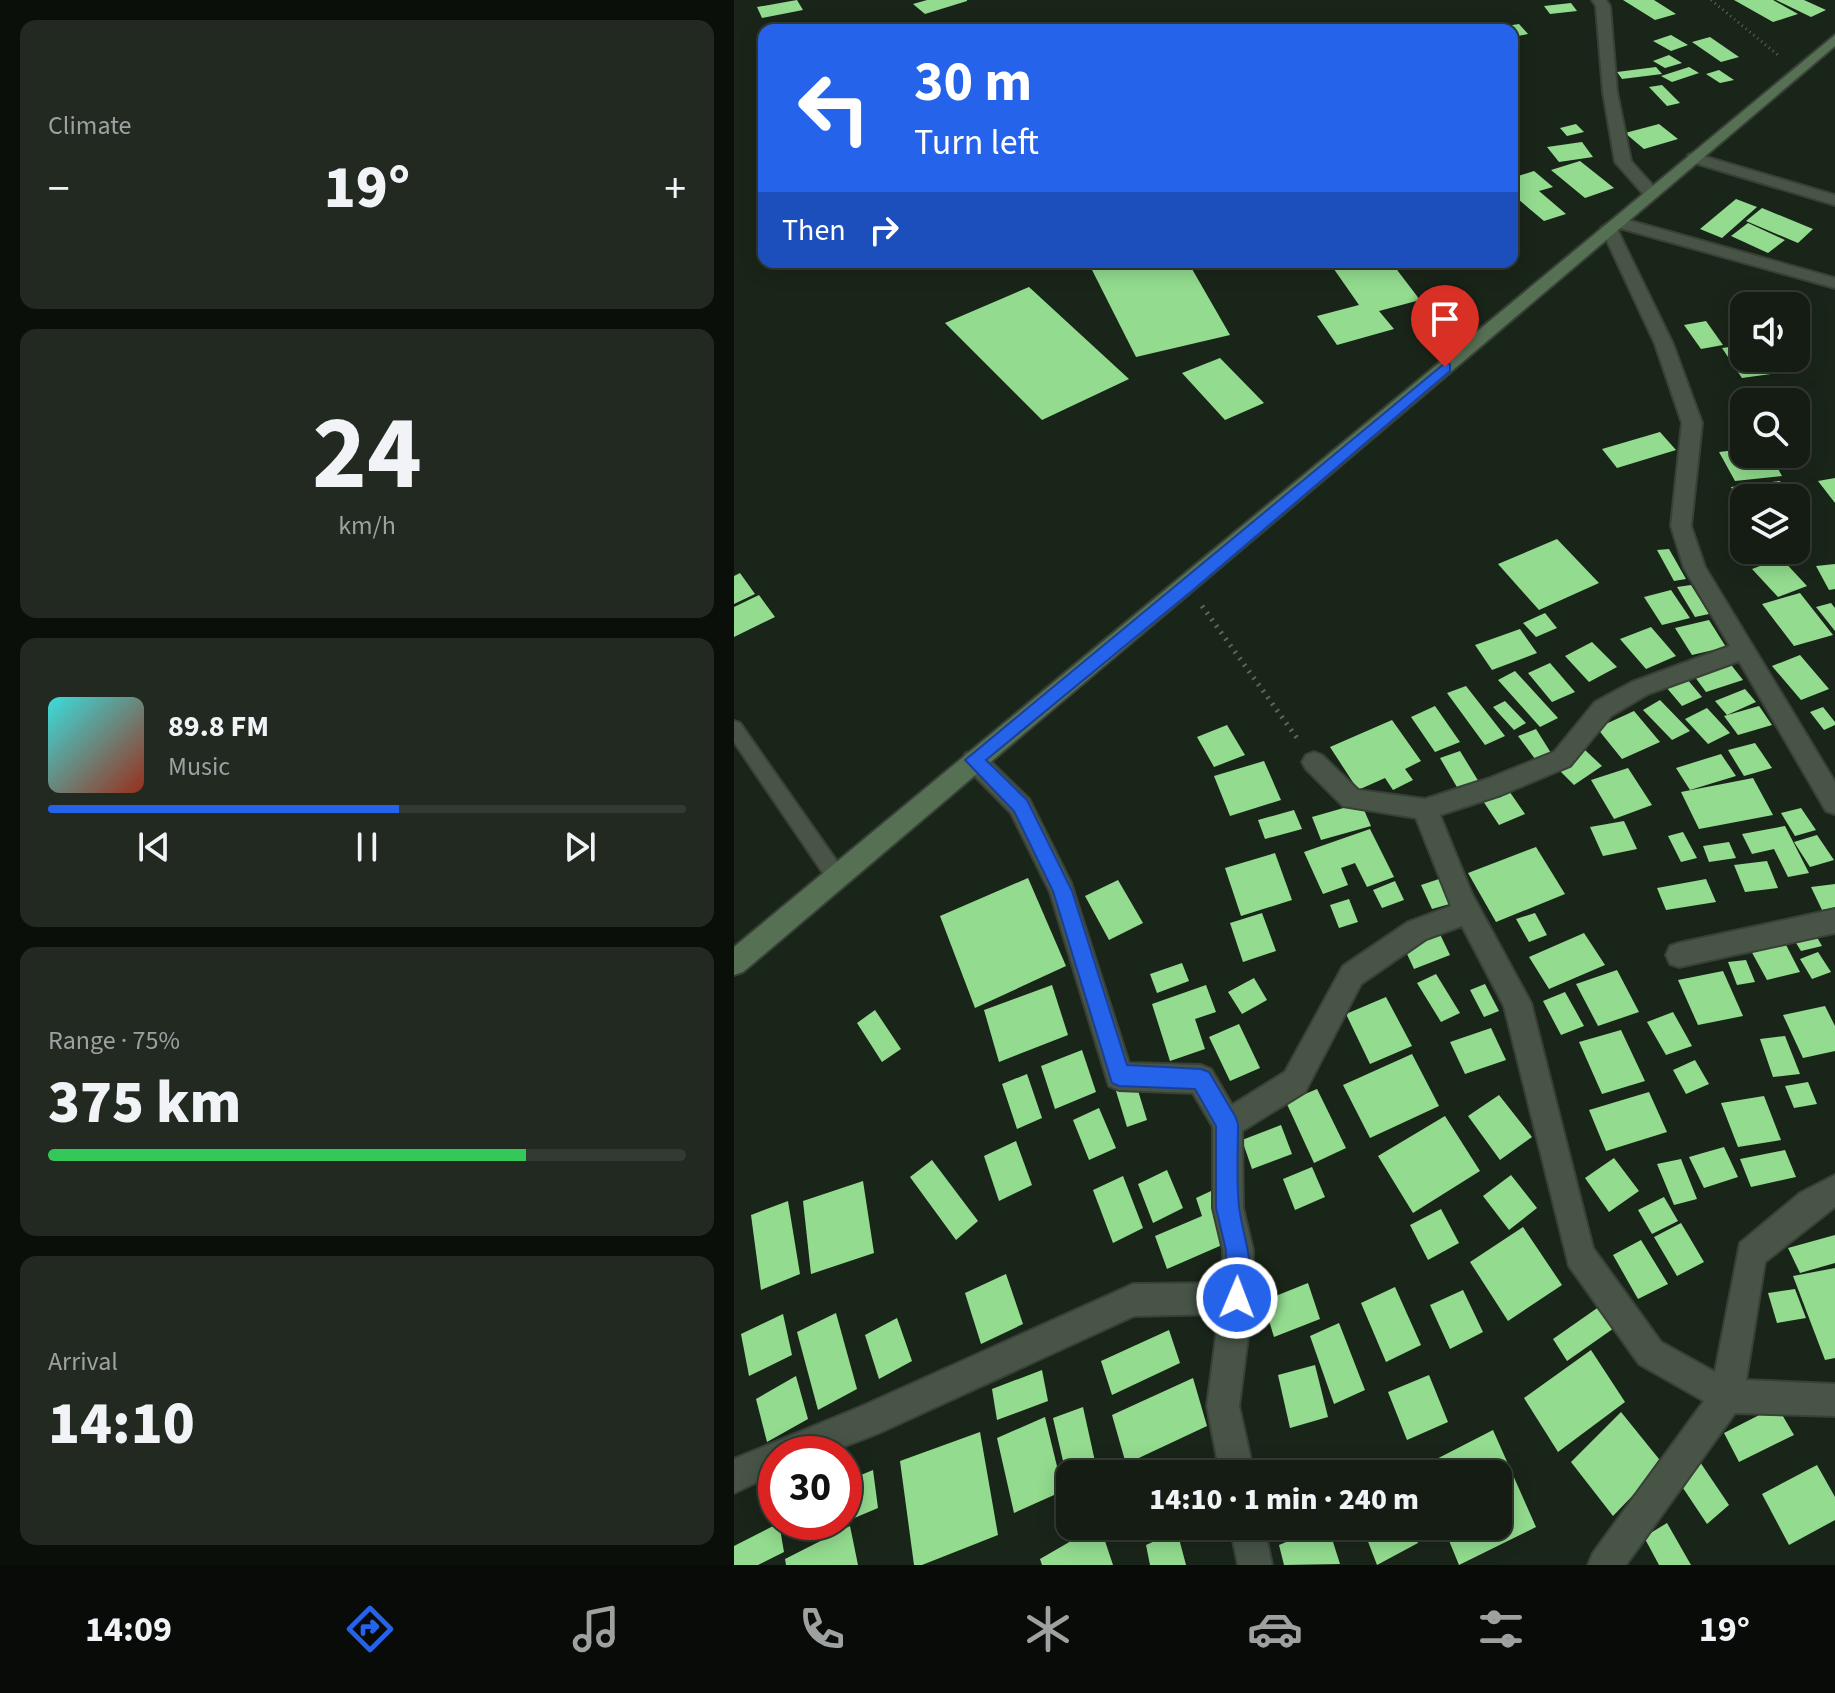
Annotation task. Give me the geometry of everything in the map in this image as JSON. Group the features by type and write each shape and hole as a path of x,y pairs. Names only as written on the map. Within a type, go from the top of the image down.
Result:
{"main road":[{"path":"734,963 974,760 1187,586 1835,39"}],"street":[{"path":"1599,0 1603,6 1610,92 1623,162 1651,193"},
{"path":"1693,158 1835,200"},
{"path":"1613,225 1835,283"},
{"path":"1613,225 1664,344 1692,423 1681,526 1695,568 1835,804"},
{"path":"1314,762 1352,799 1425,809 1492,788 1562,759 1603,709 1640,688 1745,650"},
{"path":"974,760 1020,806 1062,891 1119,1076 1201,1079 1227,1124 1228,1208 1238,1250 1237,1298 1223,1406 1234,1460"},
{"path":"1425,809 1468,912 1517,1003 1580,1255 1650,1353 1727,1396 1835,1400"},
{"path":"1227,1124 1295,1082 1352,975 1417,930 1468,912"},
{"path":"1679,955 1835,921"},
{"path":"1605,1565 1727,1396 1751,1254 1811,1204 1835,1190"},
{"path":"828,1436 1133,1300 1237,1298"},
{"path":"734,1476 758,1465"},
{"path":"1250,1540 1255,1565"}],"lane":[{"path":"734,728 836,876"}],"path":[{"path":"1711,0 1798,70"},
{"path":"1187,586 1314,762"}],"building":[{"path":"797,0 803,10 762,18 757,7"},
{"path":"927,0 967,1 925,14 913,4"},
{"path":"1623,0 1654,0 1676,14 1655,20"},
{"path":"1734,0 1773,0 1798,14 1773,22"},
{"path":"1776,0 1804,0 1826,10 1811,17"},
{"path":"1571,3 1577,11 1550,14 1544,6"},
{"path":"1519,24 1528,34 1518,36"},
{"path":"1671,35 1688,45 1671,51 1653,41"},
{"path":"1710,37 1739,57 1721,62 1692,42"},
{"path":"1669,55 1682,63 1665,68 1653,61"},
{"path":"1656,67 1662,74 1622,79 1617,72"},
{"path":"1689,67 1699,73 1672,82 1661,76"},
{"path":"1719,70 1734,80 1720,83 1706,74"},
{"path":"1662,85 1680,103 1667,106 1649,87"},
{"path":"1576,124 1584,132 1567,136 1560,128"},
{"path":"1659,124 1678,139 1644,149 1625,133"},
{"path":"1582,142 1593,157 1559,162 1547,147"},
{"path":"1580,161 1614,188 1585,198 1551,170"},
{"path":"1534,171 1553,187 1539,191 1566,214 1544,221 1518,199 1518,176"},
{"path":"1736,199 1757,207 1722,238 1700,229"},
{"path":"1762,208 1813,229 1798,243 1746,221"},
{"path":"1748,223 1785,240 1768,253 1731,236"},
{"path":"1091,268 1191,268 1230,335 1136,357"},
{"path":"1333,268 1396,268 1420,300 1379,311 1394,329 1337,345 1317,316 1359,305"},
{"path":"1029,287 1129,379 1042,420 945,323"},
{"path":"1706,321 1723,345 1701,349 1684,325"},
{"path":"1730,347 1730,360 1722,348"},
{"path":"1220,358 1264,403 1225,420 1182,373"},
{"path":"1738,372 1786,372 1742,378"},
{"path":"1660,432 1676,450 1617,468 1602,449"},
{"path":"1730,451 1730,468 1778,468 1782,476 1735,481 1719,452"},
{"path":"1835,478 1835,503 1818,481"},
{"path":"1557,539 1599,583 1539,610 1498,564"},
{"path":"1669,549 1686,579 1674,581 1657,550"},
{"path":"1765,564 1787,564 1807,586 1778,597 1752,569"},
{"path":"1835,564 1835,589 1829,590 1816,566"},
{"path":"740,573 755,594 734,604 734,576"},
{"path":"1691,585 1709,614 1695,617 1677,587"},
{"path":"1671,590 1690,618 1662,625 1644,597"},
{"path":"1800,593 1833,635 1794,646 1762,604"},
{"path":"759,595 775,617 734,637 734,607"},
{"path":"1831,603 1835,608 1835,631 1816,607"},
{"path":"1545,613 1557,628 1536,637 1523,623"},
{"path":"1709,620 1726,647 1692,655 1675,628"},
{"path":"1651,627 1676,656 1646,669 1620,639"},
{"path":"1520,629 1537,653 1492,670 1475,645"},
{"path":"1592,642 1617,667 1589,682 1565,656"},
{"path":"1800,655 1829,689 1801,700 1772,666"},
{"path":"1728,661 1743,680 1706,692 1692,673"},
{"path":"1550,663 1575,692 1552,702 1528,673"},
{"path":"1515,671 1558,718 1540,727 1498,680"},
{"path":"1687,679 1702,697 1682,706 1666,687"},
{"path":"1466,686 1505,736 1485,745 1447,693"},
{"path":"1745,689 1756,702 1727,715 1715,701"},
{"path":"1660,700 1690,731 1672,740 1643,710"},
{"path":"1505,701 1526,723 1514,730 1493,707"},
{"path":"1435,706 1460,742 1435,752 1411,717"},
{"path":"1759,706 1772,725 1738,735 1724,716"},
{"path":"1823,707 1835,722 1835,725 1824,730 1810,712"},
{"path":"1707,708 1730,733 1708,744 1685,719"},
{"path":"1634,711 1660,742 1622,759 1597,728"},
{"path":"1392,720 1421,761 1405,769 1413,780 1393,790 1385,778 1358,790 1330,747"},
{"path":"1227,725 1245,755 1214,767 1197,737"},
{"path":"1536,729 1551,753 1535,759 1518,736"},
{"path":"1755,743 1772,768 1744,776 1728,750"},
{"path":"1585,750 1602,766 1574,785 1557,768"},
{"path":"1460,751 1482,787 1461,794 1440,758"},
{"path":"1721,754 1736,776 1690,790 1676,768"},
{"path":"1264,761 1281,800 1230,816 1214,776"},
{"path":"1628,768 1652,805 1614,819 1591,780"},
{"path":"1753,778 1773,815 1699,829 1681,792"},
{"path":"1507,788 1525,814 1499,825 1481,798"},
{"path":"1361,803 1371,826 1321,840 1312,817"},
{"path":"1801,808 1816,830 1795,836 1781,813"},
{"path":"1294,810 1302,829 1265,839 1258,820"},
{"path":"1624,821 1637,849 1603,856 1590,827"},
{"path":"1785,826 1809,873 1788,877 1774,849 1752,854 1742,834"},
{"path":"1370,829 1394,877 1367,887 1355,863 1341,868 1348,885 1323,894 1304,852"},
{"path":"1683,832 1697,858 1681,862 1668,836"},
{"path":"1817,835 1834,860 1810,867 1794,842"},
{"path":"1729,842 1736,858 1709,862 1703,846"},
{"path":"1536,847 1565,894 1496,922 1468,873"},
{"path":"1275,853 1292,900 1241,916 1225,868"},
{"path":"1767,861 1778,888 1745,892 1734,865"},
{"path":"1028,878 1066,966 975,1008 940,916"},
{"path":"1442,878 1453,903 1432,909 1421,885"},
{"path":"1706,879 1716,902 1666,910 1657,888"},
{"path":"1118,880 1143,923 1109,940 1085,896"},
{"path":"1395,881 1404,900 1382,908 1373,890"},
{"path":"1835,884 1835,908 1822,910 1811,887"},
{"path":"1349,899 1358,922 1339,928 1330,905"},
{"path":"1262,913 1276,951 1243,962 1230,923"},
{"path":"1535,913 1547,935 1529,942 1516,919"},
{"path":"1437,928 1450,955 1414,969 1401,941"},
{"path":"1814,932 1822,946 1801,951 1793,938"},
{"path":"1584,933 1605,965 1549,989 1529,957"},
{"path":"1784,941 1800,972 1767,980 1750,949"},
{"path":"1818,952 1831,972 1812,979 1800,959"},
{"path":"1746,960 1755,982 1737,985 1728,962"},
{"path":"1182,963 1189,981 1157,993 1150,974"},
{"path":"1617,970 1639,1012 1598,1026 1576,984"},
{"path":"1723,971 1743,1016 1698,1025 1678,980"},
{"path":"1436,974 1460,1013 1441,1022 1417,983"},
{"path":"1254,978 1267,1000 1242,1014 1228,992"},
{"path":"1485,984 1499,1011 1484,1017 1470,990"},
{"path":"1052,985 1068,1035 999,1062 984,1010"},
{"path":"1206,985 1216,1012 1195,1019 1205,1049 1170,1061 1152,1004"},
{"path":"1565,992 1584,1026 1561,1035 1543,1001"},
{"path":"1386,997 1412,1046 1370,1064 1346,1014"},
{"path":"1825,1006 1835,1026 1835,1051 1803,1058 1783,1015"},
{"path":"875,1010 901,1049 882,1062 857,1023"},
{"path":"1673,1012 1692,1046 1666,1055 1647,1022"},
{"path":"1239,1024 1260,1068 1230,1081 1209,1037"},
{"path":"1491,1028 1506,1060 1465,1074 1450,1042"},
{"path":"1621,1030 1645,1081 1602,1094 1579,1042"},
{"path":"1785,1036 1800,1074 1773,1077 1760,1039"},
{"path":"1082,1050 1096,1092 1055,1109 1041,1066"},
{"path":"1412,1054 1439,1106 1370,1138 1343,1085"},
{"path":"1695,1060 1709,1084 1686,1094 1673,1070"},
{"path":"1027,1074 1042,1118 1017,1129 1002,1084"},
{"path":"1808,1082 1817,1104 1794,1108 1785,1086"},
{"path":"1136,1084 1147,1120 1127,1127 1116,1091"},
{"path":"1317,1089 1346,1148 1314,1163 1286,1102"},
{"path":"1649,1092 1667,1132 1606,1151 1589,1110"},
{"path":"1499,1095 1532,1137 1500,1160 1468,1116"},
{"path":"1764,1096 1781,1140 1738,1147 1721,1103"},
{"path":"1099,1108 1116,1148 1089,1160 1073,1120"},
{"path":"1445,1116 1480,1171 1413,1213 1378,1156"},
{"path":"1281,1125 1292,1154 1252,1169 1242,1140"},
{"path":"1016,1141 1032,1185 999,1201 984,1156"},
{"path":"1724,1147 1738,1177 1704,1188 1689,1157"},
{"path":"1785,1150 1796,1177 1751,1187 1740,1159"},
{"path":"1614,1158 1639,1191 1609,1212 1585,1178"},
{"path":"1681,1159 1697,1199 1674,1205 1657,1164"},
{"path":"932,1160 978,1221 956,1240 910,1177"},
{"path":"1312,1167 1325,1197 1295,1210 1283,1179"},
{"path":"1167,1170 1183,1208 1153,1223 1138,1184"},
{"path":"1511,1175 1537,1208 1509,1230 1483,1196"},
{"path":"1123,1176 1143,1228 1113,1243 1093,1190"},
{"path":"863,1181 874,1253 811,1274 803,1201"},
{"path":"1211,1191 1229,1242 1167,1269 1155,1236 1202,1216 1196,1198"},
{"path":"1664,1197 1678,1221 1652,1234 1638,1210"},
{"path":"788,1201 800,1274 761,1290 751,1215"},
{"path":"1441,1209 1459,1243 1428,1260 1410,1225"},
{"path":"1681,1223 1704,1262 1677,1276 1654,1237"},
{"path":"1523,1227 1562,1285 1508,1321 1470,1262"},
{"path":"1835,1235 1835,1263 1800,1273 1788,1248"},
{"path":"1641,1240 1668,1284 1638,1299 1613,1255"},
{"path":"1835,1268 1835,1358 1825,1360 1793,1276"},
{"path":"1006,1274 1023,1324 981,1344 965,1293"},
{"path":"1308,1283 1320,1319 1274,1337 1263,1301"},
{"path":"1395,1287 1421,1345 1386,1362 1361,1303"},
{"path":"1795,1289 1806,1318 1777,1323 1768,1293"},
{"path":"1463,1290 1483,1332 1450,1349 1430,1305"},
{"path":"1603,1304 1617,1326 1567,1361 1553,1339"},
{"path":"836,1313 857,1389 818,1410 797,1332"},
{"path":"783,1314 792,1355 749,1376 741,1334"},
{"path":"897,1318 912,1361 879,1379 865,1335"},
{"path":"1339,1323 1365,1390 1334,1404 1310,1336"},
{"path":"1169,1330 1180,1363 1112,1395 1101,1361"},
{"path":"1591,1350 1625,1402 1558,1452 1524,1398"},
{"path":"1315,1365 1328,1417 1290,1428 1278,1375"},
{"path":"1042,1370 1048,1401 997,1420 992,1389"},
{"path":"1429,1375 1448,1422 1407,1440 1388,1392"},
{"path":"796,1376 808,1419 778,1436 765,1436 756,1399"},
{"path":"1193,1378 1207,1426 1135,1460 1125,1460 1112,1415"},
{"path":"1777,1406 1794,1435 1739,1462 1724,1433"},
{"path":"1083,1407 1095,1460 1063,1460 1053,1418"},
{"path":"1621,1412 1663,1464 1613,1516 1571,1462"},
{"path":"1045,1417 1056,1462 1056,1494 1014,1513 997,1438"},
{"path":"1493,1430 1506,1460 1435,1460"},
{"path":"980,1432 998,1535 922,1565 914,1565 900,1461"},
{"path":"1700,1462 1729,1505 1707,1524 1677,1479"},
{"path":"1817,1465 1835,1497 1835,1520 1789,1545 1762,1494"},
{"path":"873,1470 878,1508 862,1515 862,1475"},
{"path":"1512,1473 1536,1527 1512,1539"},
{"path":"1667,1523 1691,1565 1659,1565 1644,1537"},
{"path":"758,1534 758,1540 782,1540 784,1552 758,1565 734,1565 734,1546"},
{"path":"822,1540 853,1540 858,1565 786,1565 785,1559"},
{"path":"1073,1540 1105,1540 1113,1565 1042,1565 1040,1559"},
{"path":"1157,1540 1179,1540 1186,1565 1150,1565 1146,1545"},
{"path":"1291,1540 1332,1540 1340,1564 1284,1565 1279,1545"},
{"path":"1367,1540 1417,1540 1418,1543 1377,1565"},
{"path":"1449,1540 1510,1540 1459,1565"}],"route":[{"path":"1237,1298 1238,1250 1228,1208 1227,1124 1201,1079 1119,1076 1062,891 1020,806 974,760 1187,586 1445,367"}]}
